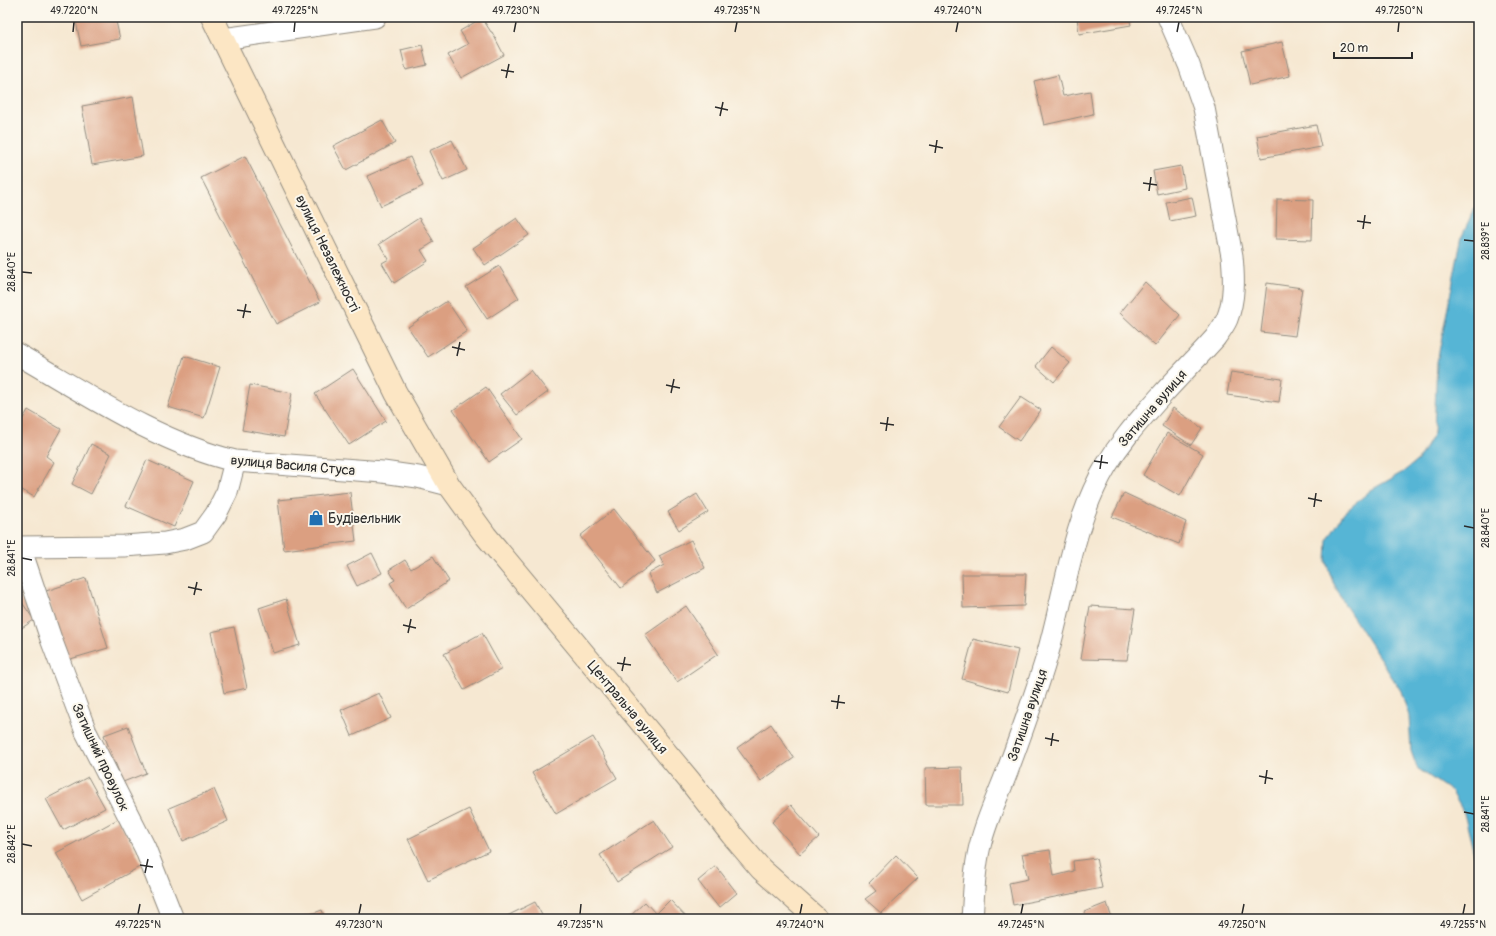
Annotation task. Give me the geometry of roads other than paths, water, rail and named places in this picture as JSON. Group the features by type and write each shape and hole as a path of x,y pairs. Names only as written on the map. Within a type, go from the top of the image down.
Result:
{"street":[{"name":"вулиця Незалежності","path":"212,17 396,393 450,485"},
{"path":"223,39 375,17"},
{"name":"Затишна вулиця","path":"972,919 980,844 986,821 1006,773 1044,667 1055,628 1065,580 1079,527 1093,491 1105,467 1122,441 1215,338 1227,321 1232,303 1234,276 1232,256 1204,108 1189,65 1168,17"},
{"name":"вулиця Василя Стуса","path":"17,354 116,411 173,440 201,452 235,461 383,472 418,477 450,485"},
{"path":"19,547 124,546 165,543 185,539 203,532 216,514 227,492 235,461"},
{"name":"Центральна вулиця","path":"450,485 486,536 684,774 736,841 761,869 817,919"},
{"name":"Затишний провулок","path":"19,547 51,639 86,732 145,848 173,919"}],"water":[{"path":"1479,200 1479,874 1464,813 1452,792 1417,768 1411,751 1409,716 1401,691 1345,605 1333,582 1326,562 1327,540 1344,513 1371,490 1403,472 1418,460 1434,433 1437,362 1462,236"}],"place":[{"name":"Будівельник","path":"316,518"}]}
